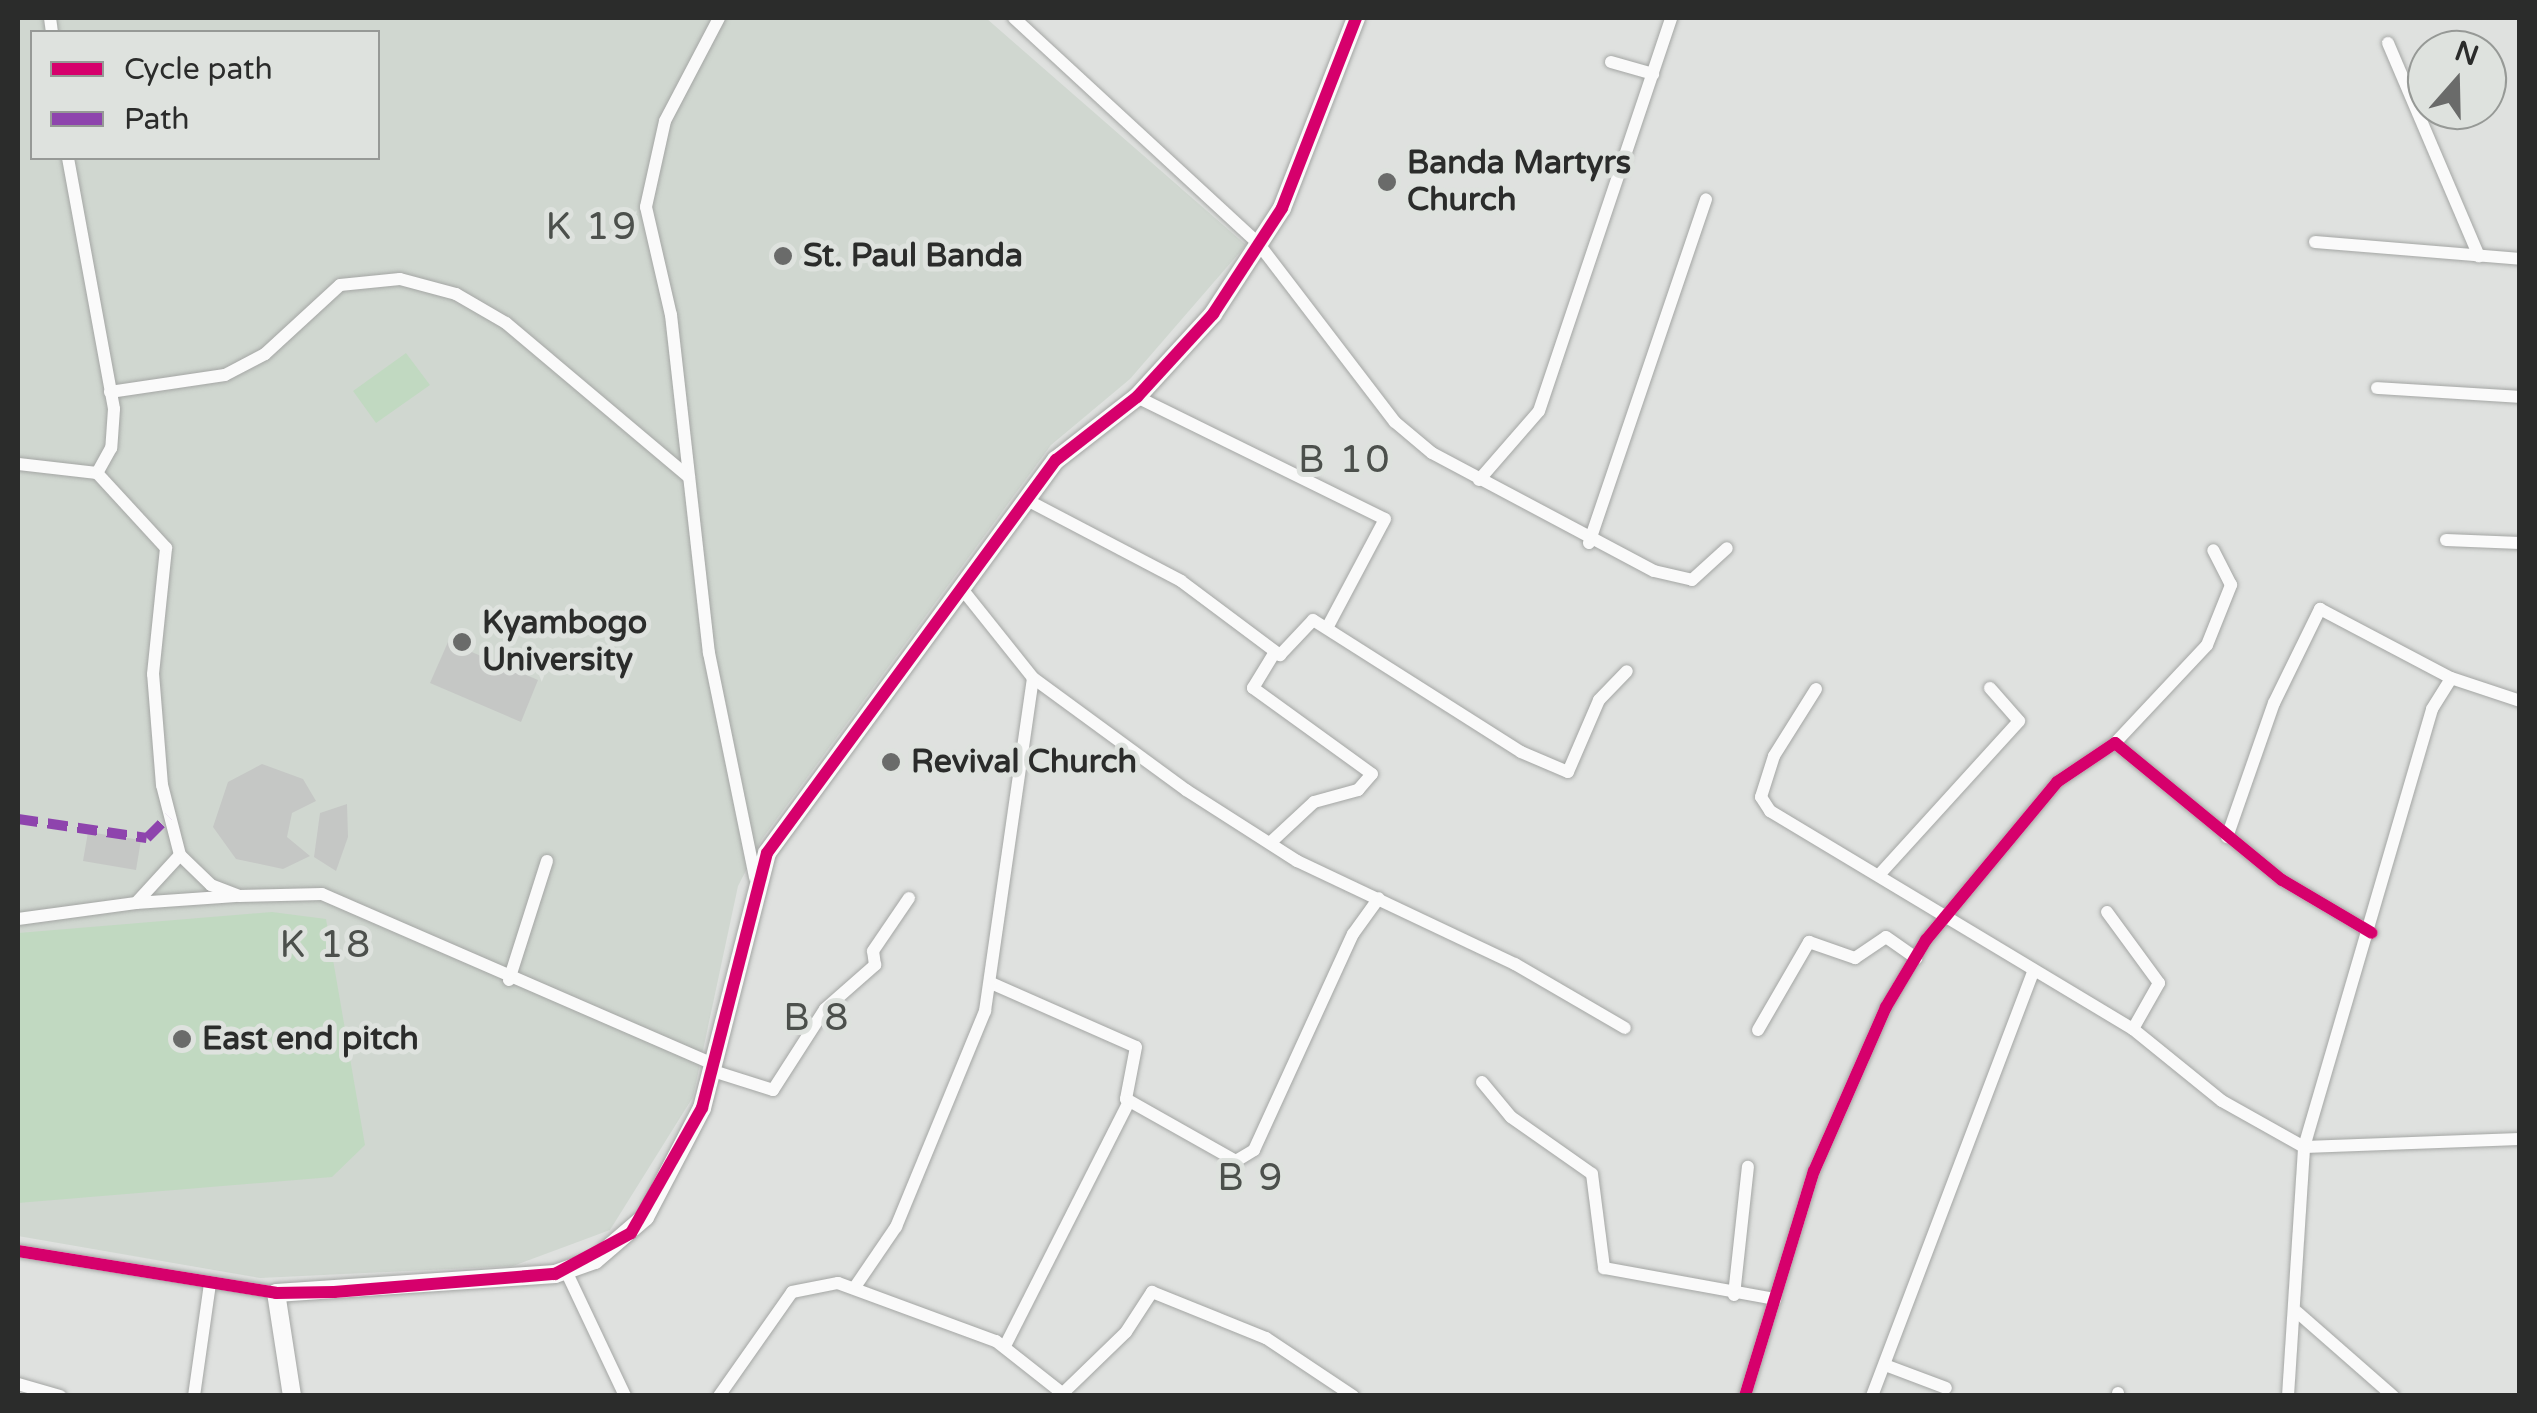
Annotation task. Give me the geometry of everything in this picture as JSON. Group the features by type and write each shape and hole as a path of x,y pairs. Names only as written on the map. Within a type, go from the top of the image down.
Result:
{"street":[{"path":"720,18 672,103 647,180 690,477 709,653 755,876"},
{"path":"1014,18 1258,243 1395,422 1479,480 1589,543 1688,581 1728,548"},
{"path":"18,1251 276,1293 566,1272 646,1217 683,1153 714,1068 755,876 1056,460 1137,396 1213,314 1258,243 1325,117 1356,18"},
{"path":"1479,480 1540,411 1671,18"},
{"path":"2388,43 2479,256"},
{"path":"1611,62 1653,74"},
{"path":"68,160 114,431 97,473"},
{"path":"1589,543 1706,199"},
{"path":"2316,242 2520,259"},
{"path":"110,392 225,375 265,354 340,285 400,279 456,294 506,323 690,477"},
{"path":"2378,388 2520,397"},
{"path":"1137,396 1384,519 1327,628"},
{"path":"18,464 97,473 166,548 153,674 162,785 180,855 239,896"},
{"path":"1027,500 1181,581 1275,652 1285,654 1310,620 1521,752 1568,772 1599,700 1627,671"},
{"path":"2446,540 2520,544"},
{"path":"1745,1396 1826,1140 1916,958 1944,918 2057,782 2116,743 2207,645 2231,585 2213,550"},
{"path":"962,588 1033,678 1270,843 1625,1028"},
{"path":"2228,837 2274,703 2320,609 2451,678 2520,701"},
{"path":"1270,843 1314,802 1358,790 1372,774 1252,688 1275,652"},
{"path":"855,1287 916,1184 991,982 1033,678"},
{"path":"2288,1396 2297,1312 2304,1147 2372,933 2418,752 2451,678"},
{"path":"1879,876 2019,721 1990,688"},
{"path":"1816,689 1774,756 1763,803 1944,918 2132,1029 2222,1101 2304,1147 2520,1140"},
{"path":"2116,743 2228,837 2372,933"},
{"path":"136,904 180,855"},
{"path":"510,980 547,862"},
{"path":"18,920 136,904 322,894 510,980 773,1090 825,1010 875,965 873,951 909,898"},
{"path":"991,982 1138,1049 1124,1092 1129,1102 1228,1161 1249,1156 1352,934 1379,898"},
{"path":"2107,912 2159,983 2132,1029"},
{"path":"1758,1030 1808,942 1855,958 1882,937 1916,958"},
{"path":"1872,1396 2033,972"},
{"path":"1482,1082 1512,1117 1592,1174 1604,1268 1734,1295 1775,1299"},
{"path":"1006,1346 1129,1102"},
{"path":"1734,1295 1748,1167"},
{"path":"566,1272 625,1396"},
{"path":"194,1396 210,1284"},
{"path":"719,1396 792,1292 855,1287 1006,1346 1061,1394 1126,1332 1152,1292 1266,1338 1352,1396"},
{"path":"276,1293 292,1396"},
{"path":"2297,1312 2393,1396"},
{"path":"1885,1365 1946,1388"},
{"path":"18,1384 60,1396"}],"shaded area":[{"name":"Kyambogo University","path":"18,18 986,18 1246,245 1130,379 1051,445 762,839 738,886 693,1097 610,1230 513,1266 260,1278 18,1236"}],"green space":[{"path":"406,353 430,385 376,423 353,391"},
{"name":"East end pitch","path":"272,912 326,919 365,1145 332,1177 18,1203 18,933"}],"building":[{"path":"448,642 538,680 521,722 430,683"},
{"path":"262,764 303,779 316,801 292,813 287,837 310,856 283,869 236,859 213,827 228,782"},
{"path":"347,804 348,837 336,871 314,857 320,813"},
{"path":"88,832 141,840 136,870 83,861"}],"marked path":[{"path":"18,819 147,838 168,817"}],"cycle path":[{"path":"18,1251 276,1293 334,1292 555,1274 631,1233 702,1108 767,853 1056,460 1137,397 1213,314 1282,208 1356,18"},
{"path":"1745,1396 1814,1171 1886,1007 1926,940 2057,782 2115,743 2282,880 2372,933"}],"place":[{"name":"Banda Martyrs Church","path":"1387,182"},
{"name":"St. Paul Banda","path":"783,256"},
{"name":"Kyambogo University","path":"462,642"},
{"name":"Revival Church","path":"891,762"},
{"name":"East end pitch","path":"182,1039"}],"district":[{"name":"K 19","path":"592,228"},
{"name":"B 10","path":"1345,461"},
{"name":"K 18","path":"326,946"},
{"name":"B 8","path":"817,1019"},
{"name":"B 9","path":"1251,1179"}]}
